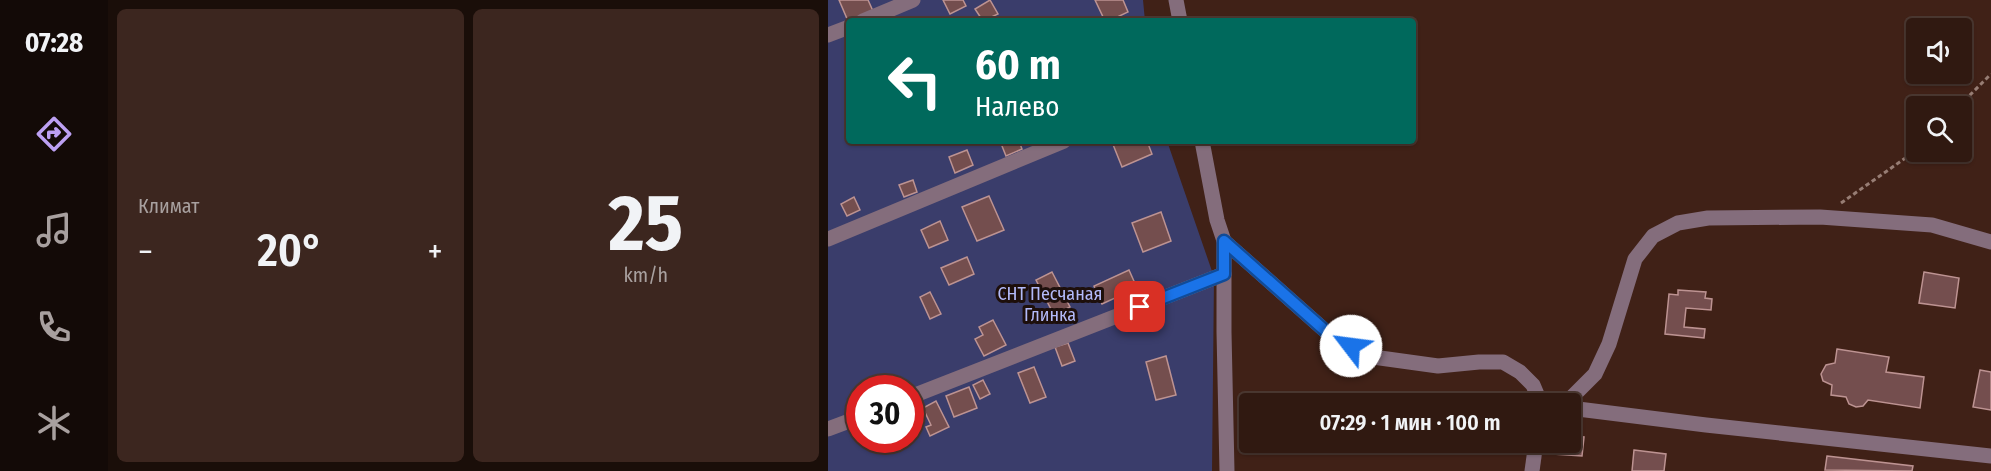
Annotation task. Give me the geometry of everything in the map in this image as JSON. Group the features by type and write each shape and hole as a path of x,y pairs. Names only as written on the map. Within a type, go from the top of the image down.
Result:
{"street":[{"path":"870,18 913,0"},
{"path":"1176,0 1179,18"},
{"path":"828,35 846,28"},
{"path":"828,238 1057,144"},
{"path":"1203,144 1217,220 1224,241 1227,471"},
{"path":"1576,393 1595,374 1609,344 1635,259 1653,236 1678,223 1708,218 1820,217 1932,225 1991,242"},
{"path":"1224,241 1330,335 1373,357 1438,366 1503,362 1520,372 1533,385 1536,393"},
{"path":"924,392 1224,274"},
{"path":"1581,409 1991,456"},
{"path":"828,429 846,422"},
{"path":"1532,471 1534,453"}],"path":[{"path":"1969,96 1991,74"},
{"path":"1820,217 1906,158"}],"green space":[{"name":"СНТ Песчаная Глинка","path":"828,0 1143,0 1145,18 846,18 846,144 1168,144 1214,277 1212,471 828,471"}],"building":[{"path":"839,0 868,0 873,11 856,18 847,18"},
{"path":"943,0 963,0 966,6 950,14"},
{"path":"990,0 998,14 989,18 981,18 975,9"},
{"path":"1095,0 1123,0 1128,12 1115,18 1104,18"},
{"path":"1001,144 1020,144 1022,149 1006,156"},
{"path":"1113,144 1148,144 1152,154 1122,167"},
{"path":"967,150 973,165 955,173 949,157"},
{"path":"913,180 917,192 904,197 899,185"},
{"path":"989,196 1004,230 977,241 962,207"},
{"path":"854,197 860,210 847,216 841,204"},
{"path":"1161,212 1171,241 1143,252 1132,223"},
{"path":"940,221 948,240 929,248 921,230"},
{"path":"967,257 974,274 949,285 941,268"},
{"path":"1129,270 1137,288 1102,304 1094,286"},
{"path":"1052,272 1070,307 1054,315 1036,280"},
{"path":"1924,272 1959,278 1955,308 1919,303"},
{"path":"1678,290 1706,292 1705,298 1712,299 1711,310 1686,308 1684,327 1705,329 1704,338 1665,334 1669,294 1678,295"},
{"path":"930,292 941,314 930,319 920,297"},
{"path":"993,320 1006,345 984,356 975,339 983,335 979,327"},
{"path":"1068,343 1075,361 1062,366 1055,347"},
{"path":"1837,349 1889,357 1886,372 1924,377 1920,408 1868,400 1863,406 1856,407 1849,404 1846,397 1831,395 1832,385 1823,381 1821,374 1826,365 1835,363"},
{"path":"1166,356 1176,395 1156,400 1146,362"},
{"path":"1034,367 1046,397 1030,403 1018,373"},
{"path":"1980,370 1991,372 1991,410 1973,407"},
{"path":"983,380 990,394 980,399 973,385"},
{"path":"969,387 977,408 954,417 946,396"},
{"path":"936,401 949,427 930,436 926,427 931,425 924,407"},
{"path":"1581,437 1584,437 1582,456 1553,454 1581,453"},
{"path":"1634,450 1666,454 1664,471 1632,471"},
{"path":"1827,456 1913,466 1912,471 1825,470"}],"route":[{"path":"1140,307 1224,274 1224,241 1330,335 1351,346"}]}
